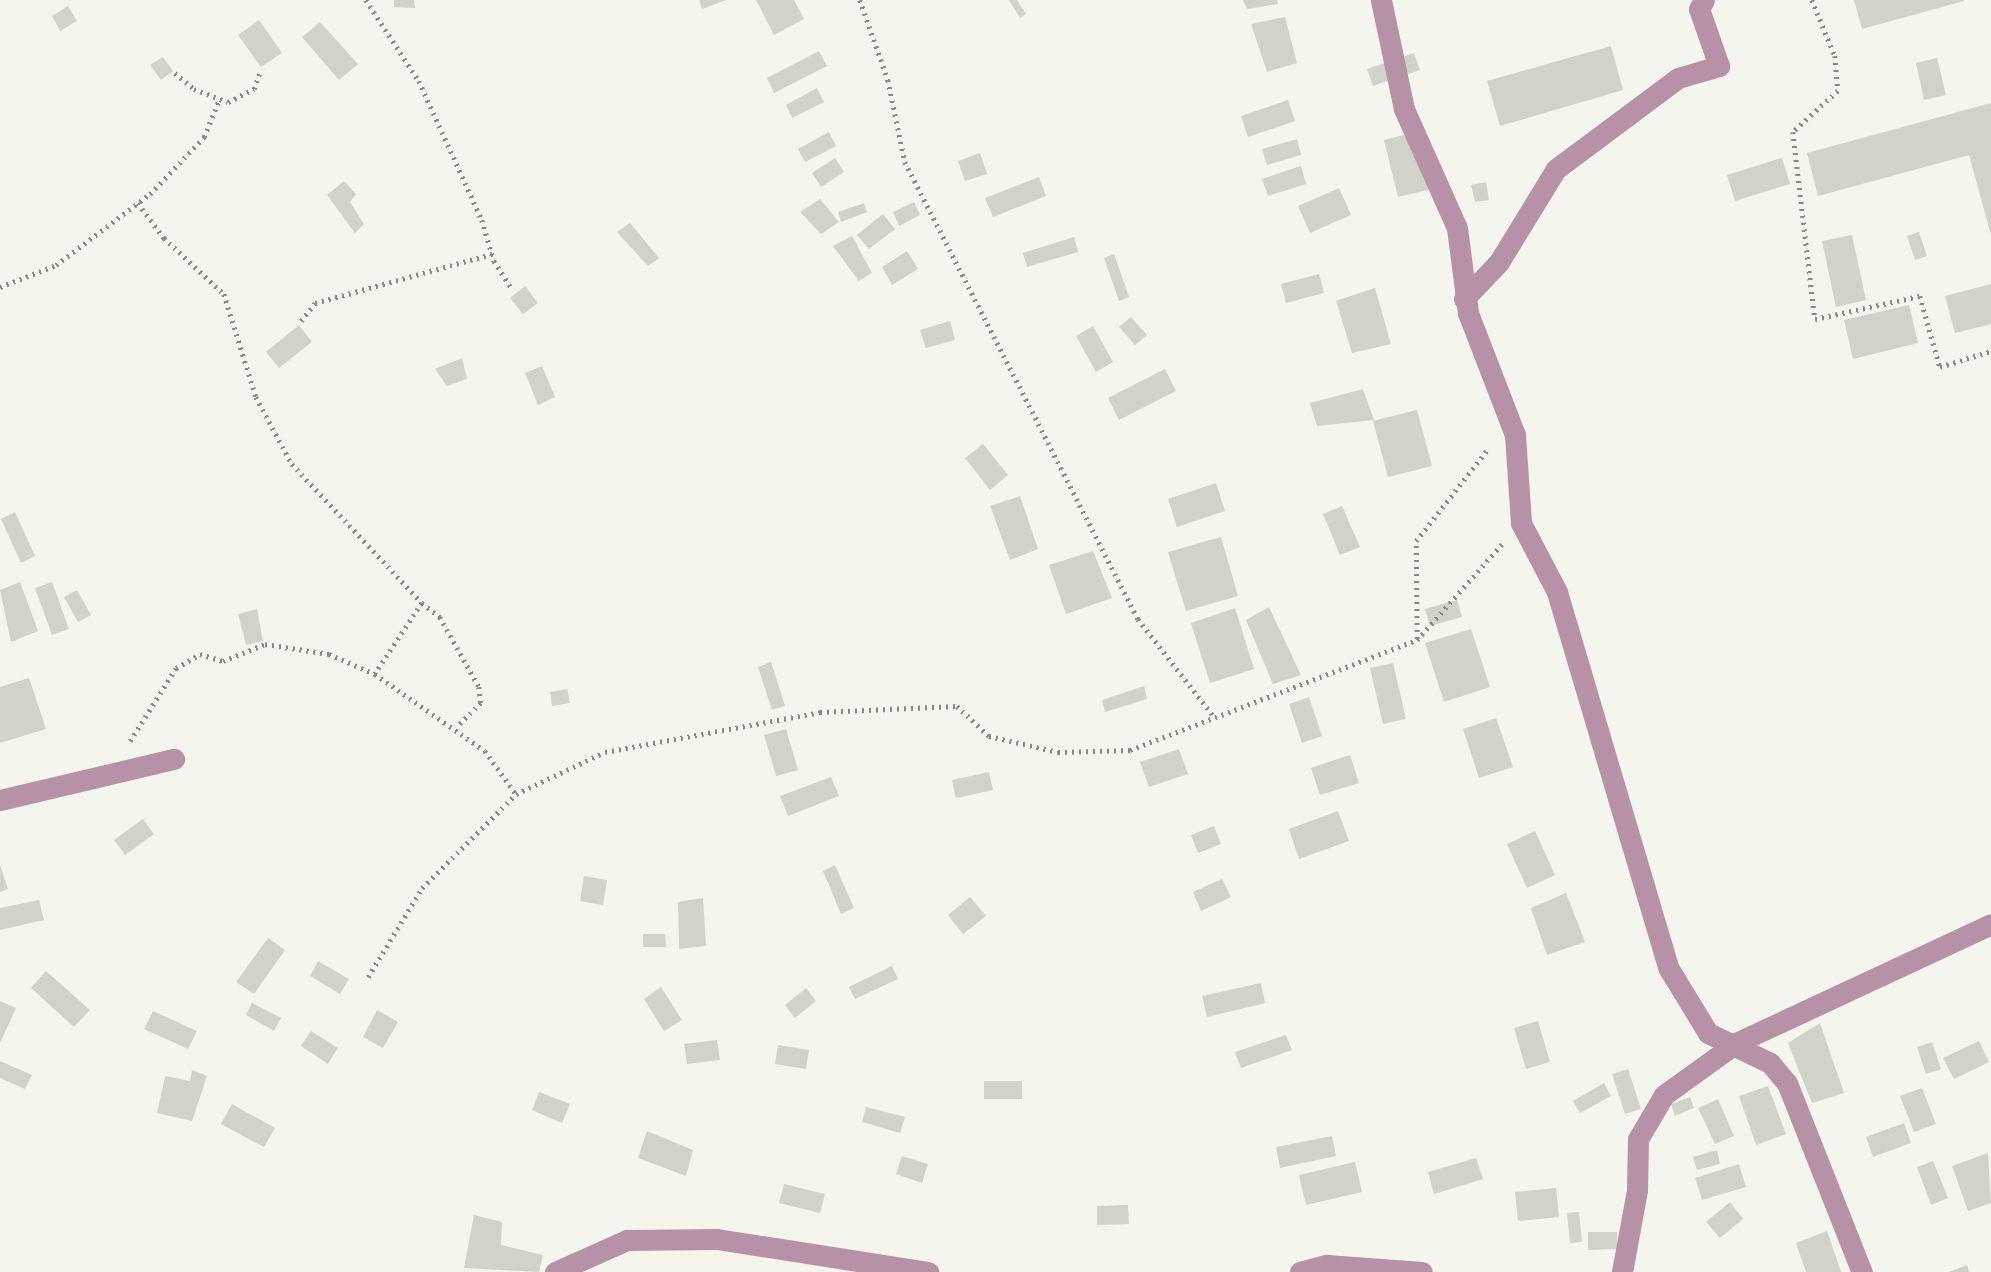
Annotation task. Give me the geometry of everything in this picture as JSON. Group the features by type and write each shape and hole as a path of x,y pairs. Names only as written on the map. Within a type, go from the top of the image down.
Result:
{"street":[{"path":"1381,0 1404,109 1457,228 1464,299 1511,420 1521,523 1557,592 1669,969 1700,1024 1770,1063 1787,1083 1862,1272"},
{"path":"1464,299 1499,262 1556,169 1678,78 1719,66 1699,9 1704,0"},
{"path":"0,800 174,759"},
{"path":"1622,1272 1637,1190 1637,1139 1664,1095 1736,1044 1991,924"},
{"path":"555,1272 627,1240 716,1239 928,1272"},
{"path":"1300,1272 1327,1265 1422,1272"}],"path":[{"path":"366,0 419,81 492,254 512,289"},
{"path":"860,0 888,80 905,162 1138,619 1214,718"},
{"path":"1812,0 1835,56 1838,91 1793,132 1815,319 1920,296 1940,367 1991,351"},
{"path":"175,73 219,100 241,99 254,89 261,69"},
{"path":"0,287 57,265 138,203 204,137 219,100"},
{"path":"138,203 164,238 224,294 256,397 292,464 422,603 440,617 479,687 481,703 456,729"},
{"path":"301,321 315,303 492,254"},
{"path":"1417,640 1416,541 1511,420"},
{"path":"368,977 422,888 516,794 605,752 820,712 957,706 989,736 1058,752 1130,750 1417,640 1521,523"},
{"path":"375,674 422,603"},
{"path":"113,773 176,668 200,654 223,661 265,644 330,654 375,674 485,751 516,794"}],"building":[{"path":"394,0 414,0 415,8 394,7"},
{"path":"699,0 726,0 702,9"},
{"path":"756,0 794,0 804,19 774,35"},
{"path":"1009,0 1017,0 1026,14 1020,18"},
{"path":"1243,0 1277,0 1278,4 1247,9"},
{"path":"1854,0 1964,0 1964,1 1862,29"},
{"path":"68,6 77,21 60,31 52,16"},
{"path":"1285,17 1297,63 1267,72 1251,24"},
{"path":"259,20 282,53 261,67 238,35"},
{"path":"320,22 358,64 339,80 302,37"},
{"path":"1611,46 1623,90 1500,126 1487,81"},
{"path":"819,51 827,66 774,93 767,78"},
{"path":"1414,53 1420,70 1373,86 1367,69"},
{"path":"163,57 173,71 161,80 150,65"},
{"path":"1937,58 1946,95 1924,100 1916,63"},
{"path":"817,88 824,102 792,118 786,105"},
{"path":"1288,100 1295,121 1248,137 1241,116"},
{"path":"1991,103 1991,235 1969,155 1818,196 1807,153"},
{"path":"1423,130 1437,188 1398,197 1384,140"},
{"path":"829,132 836,146 805,162 798,149"},
{"path":"1297,139 1301,155 1267,165 1262,149"},
{"path":"980,153 987,174 965,181 958,161"},
{"path":"835,158 844,172 821,187 812,173"},
{"path":"1782,158 1790,184 1735,201 1727,175"},
{"path":"1301,166 1306,184 1268,196 1262,179"},
{"path":"1039,177 1046,196 993,217 985,198"},
{"path":"344,181 356,194 350,202 364,224 355,233 327,195"},
{"path":"1486,182 1489,200 1475,202 1471,185"},
{"path":"1339,188 1351,215 1310,233 1298,206"},
{"path":"820,199 839,222 821,234 800,212"},
{"path":"914,202 920,215 899,226 893,212"},
{"path":"864,203 867,212 841,222 838,212"},
{"path":"883,214 895,229 869,249 857,235"},
{"path":"630,223 659,258 648,266 617,232"},
{"path":"1919,232 1927,256 1915,260 1907,236"},
{"path":"1852,235 1866,300 1836,307 1822,241"},
{"path":"852,236 872,273 859,281 833,246"},
{"path":"1074,237 1078,252 1027,267 1023,253"},
{"path":"907,251 918,269 892,285 882,267"},
{"path":"1114,254 1129,297 1119,301 1104,258"},
{"path":"1319,274 1324,293 1286,303 1281,284"},
{"path":"1991,284 1991,324 1955,333 1945,296"},
{"path":"525,286 538,303 523,314 510,298"},
{"path":"1375,288 1391,344 1352,353 1336,301"},
{"path":"1909,305 1918,343 1853,359 1844,320"},
{"path":"1131,317 1147,335 1135,345 1119,327"},
{"path":"950,321 955,340 926,348 920,330"},
{"path":"299,325 312,342 279,368 266,352"},
{"path":"1093,326 1113,362 1096,372 1076,336"},
{"path":"462,358 467,379 447,386 435,369"},
{"path":"542,366 555,397 538,405 525,373"},
{"path":"1165,369 1176,391 1119,420 1108,398"},
{"path":"1363,389 1374,420 1317,426 1310,403"},
{"path":"1417,410 1432,466 1388,477 1373,421"},
{"path":"983,444 1008,475 990,490 965,458"},
{"path":"1216,483 1225,511 1177,527 1168,499"},
{"path":"1020,496 1038,549 1010,560 990,506"},
{"path":"1342,506 1360,547 1340,555 1323,514"},
{"path":"15,512 35,556 21,563 1,519"},
{"path":"1221,537 1238,596 1186,611 1168,552"},
{"path":"1093,551 1112,598 1066,614 1049,565"},
{"path":"20,582 38,631 11,642 0,590"},
{"path":"52,582 69,629 52,635 35,588"},
{"path":"77,590 91,615 78,622 64,597"},
{"path":"1457,600 1462,617 1430,626 1425,609"},
{"path":"1269,607 1301,675 1273,684 1246,620"},
{"path":"1235,608 1254,669 1210,683 1191,623"},
{"path":"257,609 263,641 246,645 238,614"},
{"path":"1471,629 1490,687 1444,702 1425,643"},
{"path":"771,662 785,706 772,710 758,667"},
{"path":"1393,663 1406,719 1383,724 1370,668"},
{"path":"29,678 46,729 0,743 0,687"},
{"path":"1144,686 1147,699 1105,712 1102,700"},
{"path":"567,689 570,703 552,706 550,692"},
{"path":"1309,697 1322,736 1302,743 1289,704"},
{"path":"1496,718 1513,767 1479,778 1463,729"},
{"path":"786,729 798,770 776,776 764,735"},
{"path":"1179,749 1188,774 1149,787 1140,762"},
{"path":"1350,755 1359,783 1320,795 1311,768"},
{"path":"989,772 993,790 956,798 952,780"},
{"path":"831,777 839,796 788,816 780,796"},
{"path":"1338,811 1349,841 1299,859 1289,829"},
{"path":"143,819 154,834 125,855 114,840"},
{"path":"1214,826 1221,844 1198,853 1191,835"},
{"path":"1535,831 1555,875 1527,888 1507,844"},
{"path":"0,865 8,889 0,892"},
{"path":"835,865 854,908 841,914 823,871"},
{"path":"584,876 607,880 603,905 580,901"},
{"path":"1222,879 1231,897 1201,911 1193,892"},
{"path":"1566,893 1585,942 1547,955 1531,908"},
{"path":"970,897 986,916 963,934 948,915"},
{"path":"703,898 706,946 679,949 678,902"},
{"path":"39,900 44,920 0,930 0,908"},
{"path":"643,934 665,934 666,947 643,947"},
{"path":"268,938 285,950 254,994 236,982"},
{"path":"318,961 349,979 340,994 310,976"},
{"path":"892,966 898,979 855,999 849,987"},
{"path":"46,971 90,1010 74,1027 31,988"},
{"path":"1261,983 1265,1003 1207,1017 1202,996"},
{"path":"661,987 682,1020 664,1031 644,999"},
{"path":"806,988 816,1001 795,1018 785,1005"},
{"path":"0,1001 16,1008 0,1043"},
{"path":"252,1003 281,1018 274,1031 246,1015"},
{"path":"377,1010 398,1022 383,1048 363,1037"},
{"path":"153,1011 197,1031 188,1049 144,1029"},
{"path":"1538,1021 1550,1062 1526,1069 1514,1028"},
{"path":"1820,1023 1844,1093 1812,1103 1788,1043"},
{"path":"311,1031 338,1048 328,1064 301,1046"},
{"path":"1286,1035 1292,1050 1241,1068 1235,1052"},
{"path":"717,1040 720,1060 687,1064 684,1044"},
{"path":"1979,1041 1989,1062 1954,1079 1943,1058"},
{"path":"1932,1042 1941,1069 1926,1074 1917,1047"},
{"path":"778,1045 809,1050 806,1069 775,1064"},
{"path":"0,1061 32,1075 25,1089 0,1078"},
{"path":"1628,1069 1641,1109 1625,1114 1612,1074"},
{"path":"192,1070 207,1076 192,1121 157,1113 165,1076 190,1081"},
{"path":"984,1081 1022,1081 1022,1099 984,1099"},
{"path":"1604,1083 1611,1096 1580,1113 1573,1101"},
{"path":"1768,1086 1786,1134 1756,1145 1739,1096"},
{"path":"1922,1088 1936,1124 1914,1132 1900,1096"},
{"path":"539,1092 570,1104 562,1123 532,1110"},
{"path":"1690,1097 1694,1108 1675,1116 1671,1104"},
{"path":"1718,1099 1734,1136 1715,1144 1698,1108"},
{"path":"232,1104 275,1128 264,1147 221,1124"},
{"path":"866,1107 905,1117 900,1133 862,1122"},
{"path":"1904,1123 1911,1143 1873,1157 1866,1137"},
{"path":"647,1131 693,1150 686,1176 638,1158"},
{"path":"1332,1136 1336,1156 1280,1168 1276,1147"},
{"path":"1717,1150 1720,1164 1697,1170 1693,1157"},
{"path":"1988,1153 1991,1203 1968,1211 1952,1166"},
{"path":"902,1156 928,1164 922,1183 896,1174"},
{"path":"1476,1158 1483,1179 1434,1194 1428,1172"},
{"path":"1933,1161 1948,1198 1931,1205 1917,1167"},
{"path":"1355,1162 1362,1192 1306,1205 1299,1175"},
{"path":"1739,1164 1746,1187 1702,1200 1695,1178"},
{"path":"784,1184 825,1194 820,1213 779,1203"},
{"path":"1556,1188 1559,1217 1518,1221 1515,1192"},
{"path":"1730,1202 1743,1219 1720,1238 1706,1222"},
{"path":"1128,1205 1129,1224 1097,1225 1097,1206"},
{"path":"1579,1212 1582,1242 1570,1243 1567,1213"},
{"path":"474,1215 502,1222 501,1245 543,1255 539,1272 464,1268"},
{"path":"1827,1231 1841,1272 1806,1272 1796,1243"},
{"path":"1588,1232 1617,1232 1617,1249 1588,1250"},
{"path":"1967,1265 1969,1272 1949,1272"}]}
